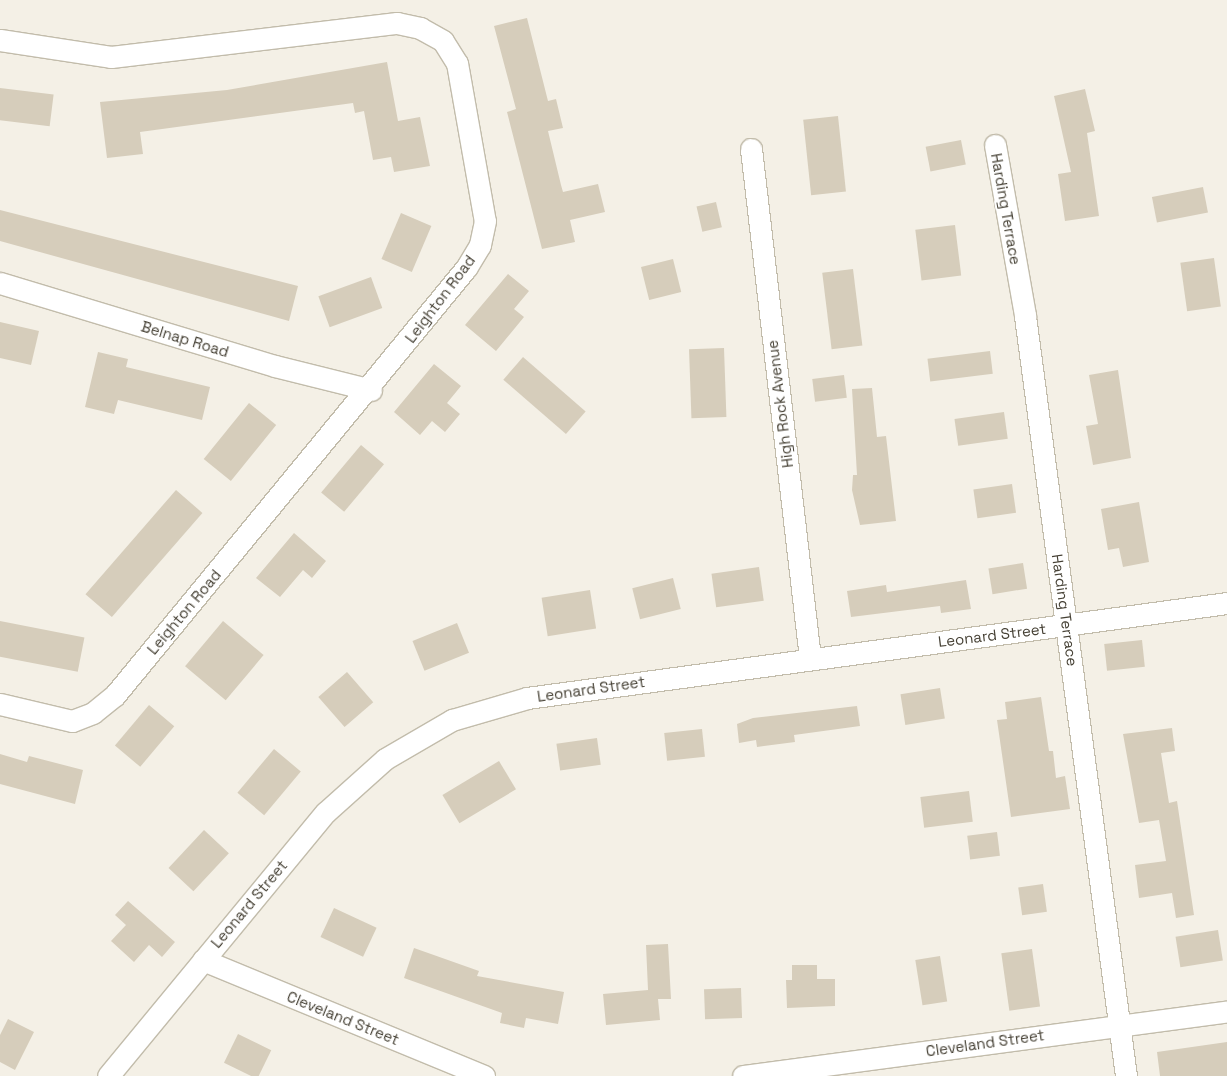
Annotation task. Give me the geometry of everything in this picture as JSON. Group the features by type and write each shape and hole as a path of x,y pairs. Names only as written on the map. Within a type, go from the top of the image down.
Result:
{"street":[{"name":"Leighton Road","path":"0,40 111,58 397,23 443,41 457,63 483,229 466,268 371,390 115,695 93,714 72,720 0,704"},
{"name":"Harding Terrace","path":"995,145 1025,316 1126,1076"},
{"name":"High Rock Avenue","path":"751,149 810,658"},
{"name":"Belnap Road","path":"0,283 275,366 371,390"},
{"name":"Leonard Street","path":"108,1076 203,960 356,782 417,737 452,720 527,698 810,658 1067,626 1227,603"},
{"name":"Cleveland Street","path":"203,960 484,1076"},
{"name":"Cleveland Street","path":"743,1076 1227,1011"}],"building":[{"path":"527,18 548,101 556,99 563,128 548,131 563,192 598,184 605,212 570,220 575,242 542,249 507,112 516,109 494,26"},
{"path":"387,62 398,121 420,117 430,166 394,172 391,157 373,160 364,111 355,113 353,103 140,132 143,154 107,158 100,102 227,90"},
{"path":"0,88 54,95 50,126 0,120"},
{"path":"1085,89 1095,131 1087,133 1099,216 1065,221 1058,174 1071,172 1054,96"},
{"path":"838,116 846,192 811,195 803,120"},
{"path":"961,140 966,165 930,171 926,147"},
{"path":"1203,187 1208,213 1157,222 1152,197"},
{"path":"716,202 722,227 702,232 697,206"},
{"path":"0,210 298,286 289,321 0,241"},
{"path":"401,213 431,226 412,272 381,259"},
{"path":"955,225 961,276 922,280 915,230"},
{"path":"1214,258 1221,307 1187,311 1180,263"},
{"path":"673,259 681,292 649,300 641,267"},
{"path":"853,269 862,345 832,349 822,273"},
{"path":"508,274 529,291 514,309 524,317 496,351 465,325"},
{"path":"371,277 382,308 330,327 318,296"},
{"path":"0,322 39,331 31,365 0,358"},
{"path":"724,348 726,417 691,418 689,349"},
{"path":"990,351 993,374 930,382 927,359"},
{"path":"98,352 128,359 126,367 210,387 202,420 118,400 114,414 85,407"},
{"path":"523,357 586,411 566,434 503,380"},
{"path":"434,364 461,386 447,403 460,414 445,432 432,421 420,435 394,412"},
{"path":"1118,370 1131,458 1093,465 1086,426 1098,424 1089,375"},
{"path":"844,375 847,398 815,402 812,379"},
{"path":"872,388 877,437 886,436 896,521 860,525 852,490 853,475 857,475 852,389"},
{"path":"249,403 276,425 231,481 204,459"},
{"path":"1004,412 1008,439 958,446 954,419"},
{"path":"361,445 384,464 344,512 321,492"},
{"path":"1012,484 1016,513 977,518 973,489"},
{"path":"176,490 202,513 112,617 85,594"},
{"path":"1139,502 1149,562 1123,567 1119,548 1108,550 1101,509"},
{"path":"294,533 326,561 312,578 303,570 280,597 256,578"},
{"path":"1023,563 1027,589 992,594 988,568"},
{"path":"759,567 764,601 716,607 711,574"},
{"path":"673,578 681,609 640,619 632,588"},
{"path":"966,580 971,609 941,613 940,606 851,617 847,591 886,585 887,592"},
{"path":"590,590 596,629 548,636 542,598"},
{"path":"0,621 84,637 78,672 0,657"},
{"path":"223,621 264,655 226,700 185,666"},
{"path":"457,623 469,653 424,671 412,641"},
{"path":"1142,640 1145,667 1107,671 1104,644"},
{"path":"347,672 373,702 345,727 318,697"},
{"path":"940,688 945,719 905,725 900,694"},
{"path":"1041,697 1049,751 1053,751 1056,778 1065,776 1070,809 1011,817 997,720 1007,719 1005,702"},
{"path":"149,705 174,726 140,767 115,746"},
{"path":"857,706 860,726 794,735 795,742 757,747 756,740 739,743 737,724 753,718"},
{"path":"1172,728 1175,751 1161,753 1169,803 1177,801 1194,915 1176,918 1172,893 1139,898 1135,865 1166,861 1159,820 1139,823 1123,734"},
{"path":"702,729 705,757 667,761 664,733"},
{"path":"597,738 601,765 560,770 556,744"},
{"path":"274,749 301,771 264,815 237,793"},
{"path":"0,754 27,762 29,756 83,770 75,804 0,784"},
{"path":"499,761 516,789 459,823 442,795"},
{"path":"969,791 973,822 924,828 920,797"},
{"path":"204,830 229,853 193,891 169,868"},
{"path":"997,832 1000,856 970,859 967,836"},
{"path":"1043,884 1047,912 1022,915 1018,887"},
{"path":"128,901 175,942 162,957 149,945 134,962 111,941 126,925 115,915"},
{"path":"334,908 377,928 363,957 320,937"},
{"path":"1218,930 1223,961 1180,967 1176,937"},
{"path":"668,944 671,999 658,999 660,1020 606,1025 603,994 648,990 646,945"},
{"path":"414,948 479,971 477,976 564,992 558,1024 526,1018 524,1028 500,1023 502,1013 404,978"},
{"path":"1032,949 1040,1006 1009,1011 1001,953"},
{"path":"940,956 947,1001 923,1005 915,960"},
{"path":"792,965 817,965 817,979 835,979 835,1006 787,1008 786,980 792,980"},
{"path":"741,988 742,1018 705,1019 704,989"},
{"path":"8,1019 34,1032 15,1070 0,1062 0,1035"},
{"path":"238,1034 271,1050 259,1076 251,1076 224,1063"},
{"path":"1227,1042 1227,1076 1160,1076 1157,1052"}]}
